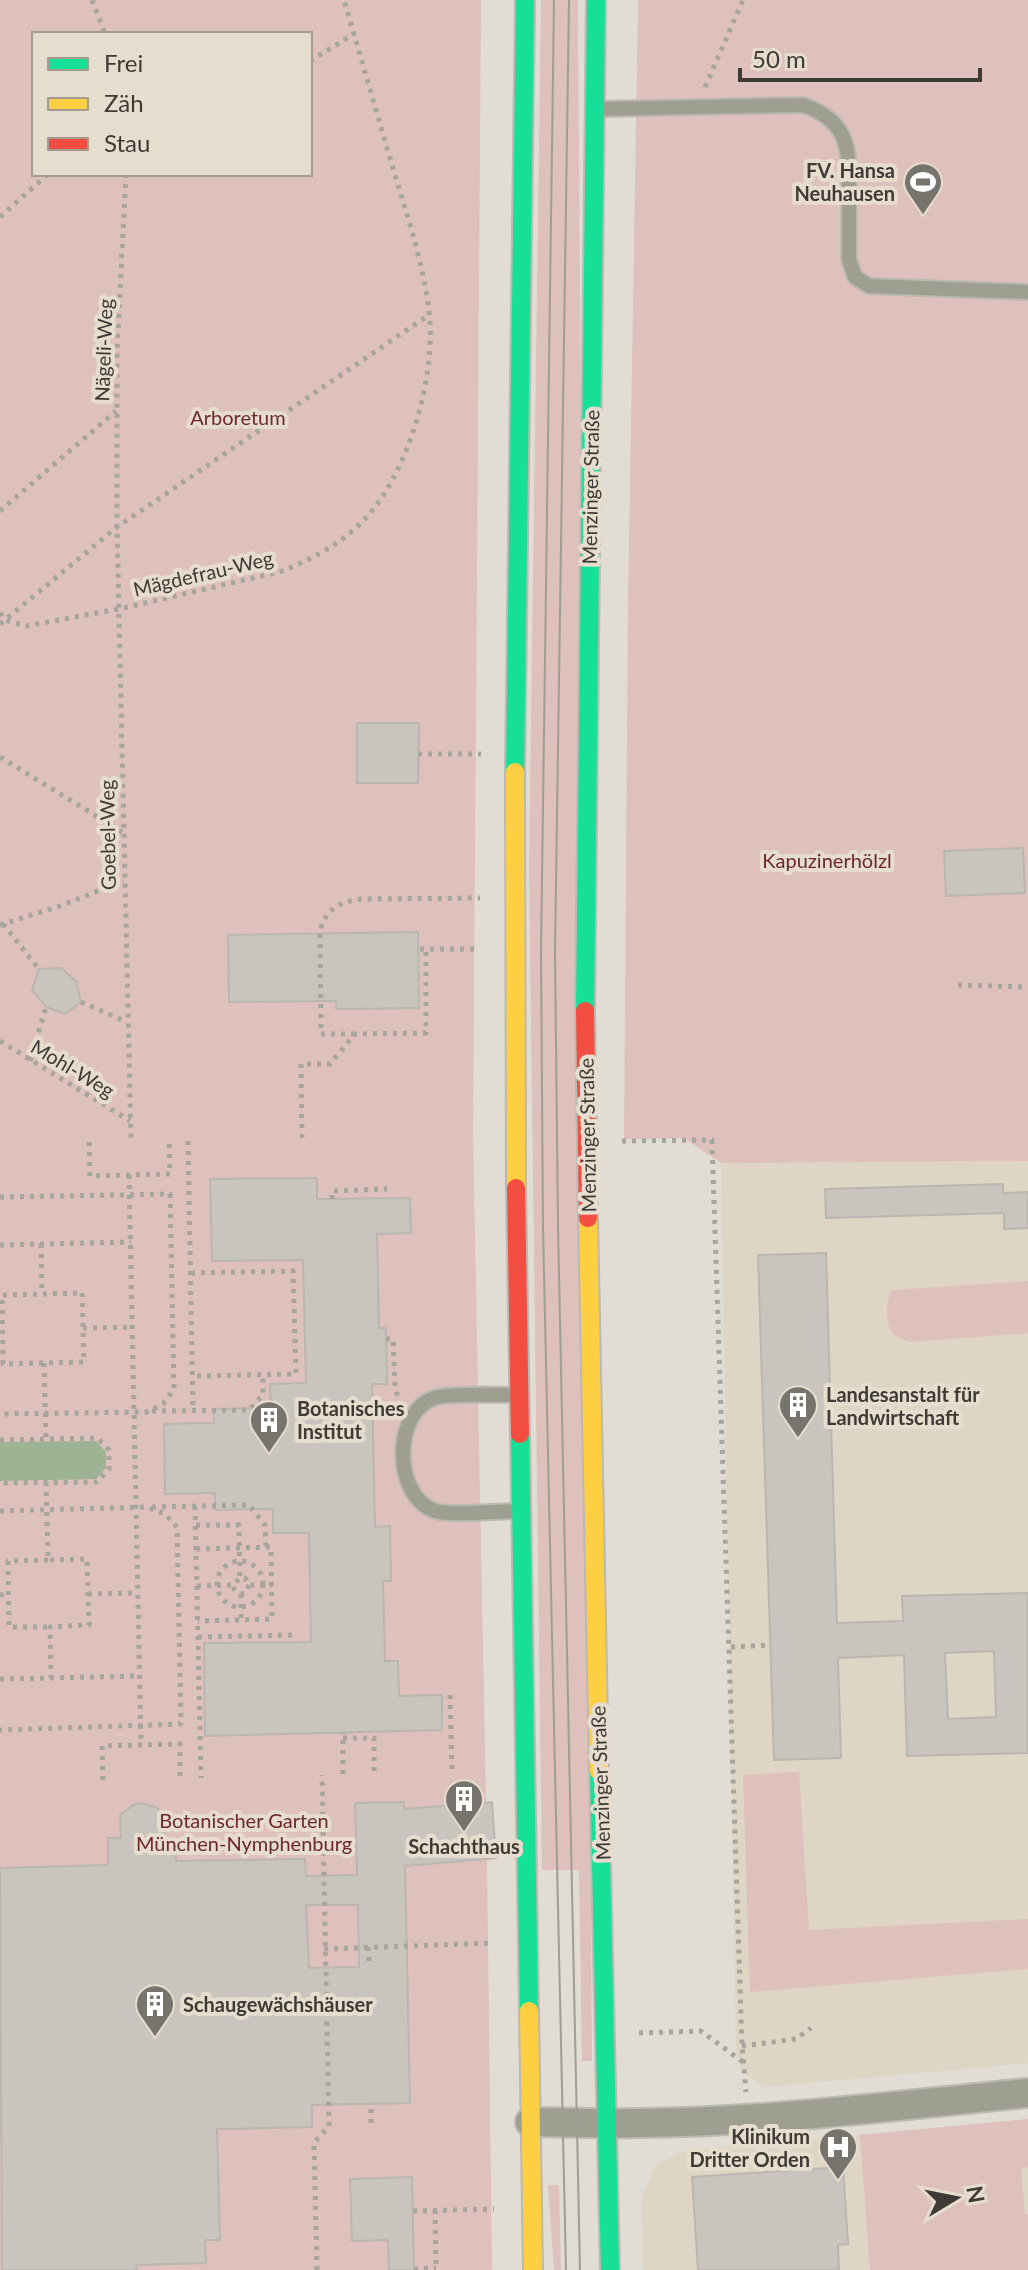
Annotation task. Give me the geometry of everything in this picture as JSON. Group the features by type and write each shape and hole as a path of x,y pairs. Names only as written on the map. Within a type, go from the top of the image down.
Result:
{"main road":[{"path":"525,0 515,753 515,1135 533,2270"},
{"name":"Menzinger Straße","path":"596,0 584,952 610,2270"}],"street":[{"path":"530,2122 609,2123 749,2117 1028,2093"}],"lane":[{"path":"595,109 803,105 820,111 836,125 849,150 849,260 855,277 869,286 1028,292"},
{"path":"519,1395 434,1398 418,1408 403,1442 405,1476 423,1505 437,1512 520,1511"}],"path":[{"path":"92,0 104,32"},
{"name":"Mägdefrau-Weg","path":"2,622 26,626 119,609 279,572 314,557 362,522 382,497 408,446 424,385 430,315 412,233 344,0"},
{"path":"696,107 743,0"},
{"path":"312,60 354,34"},
{"path":"0,217 46,176"},
{"name":"Nägeli-Weg","path":"117,527 117,351 126,176"},
{"path":"0,613 2,622 117,527 430,315"},
{"path":"0,511 117,411"},
{"name":"Goebel-Weg","path":"117,527 131,1141"},
{"path":"418,754 486,754"},
{"path":"0,757 122,833"},
{"path":"39,969 2,924 60,906 123,881"},
{"path":"485,898 361,899 342,902 326,913 320,929 321,1034 426,1033 423,949 485,949"},
{"path":"958,985 1028,987"},
{"path":"81,1002 127,1022"},
{"path":"30,1061 46,1007"},
{"path":"302,1138 301,1064 330,1064 355,1034"},
{"name":"Mohl-Weg","path":"0,1041 130,1121"},
{"path":"613,1141 712,1140 742,2046 749,2117"},
{"path":"89,1142 90,1176 170,1174 169,1141"},
{"path":"188,1141 193,1411"},
{"path":"129,1175 141,1745"},
{"path":"332,1199 332,1191 387,1189"},
{"path":"0,1197 170,1194 174,1389 163,1404 147,1412"},
{"path":"0,1245 131,1242"},
{"path":"41,1244 42,1294"},
{"path":"191,1273 293,1271 296,1374 193,1376"},
{"path":"82,1293 84,1362 3,1364 2,1295 42,1294 82,1293"},
{"path":"83,1328 132,1327"},
{"path":"386,1339 393,1339 395,1386 400,1409 409,1425"},
{"path":"44,1363 46,1439"},
{"path":"0,1414 249,1410 263,1395 263,1375"},
{"path":"0,1440 97,1438 109,1450 109,1469 97,1482 0,1483"},
{"path":"46,1482 48,1560"},
{"path":"0,1511 249,1505 265,1525 266,1548"},
{"path":"195,1506 201,1778"},
{"path":"0,1730 181,1724 177,1527 165,1514 147,1507"},
{"path":"196,1525 239,1525 240,1548 240,1578 233,1585 197,1586"},
{"path":"196,1549 271,1547 272,1619 198,1621"},
{"path":"87,1559 89,1625 9,1627 8,1561 48,1560 87,1559"},
{"path":"240,1561 256,1567 263,1585 255,1602 241,1607 225,1601 217,1586 224,1567 240,1561"},
{"path":"240,1578 245,1578 249,1585"},
{"path":"233,1585 241,1594"},
{"path":"249,1585 272,1585"},
{"path":"241,1594 249,1585"},
{"path":"88,1594 138,1593"},
{"path":"0,1595 8,1594"},
{"path":"241,1594 241,1620"},
{"path":"50,1627 51,1678"},
{"path":"198,1637 297,1635"},
{"path":"731,1647 771,1645"},
{"path":"0,1679 139,1676"},
{"path":"450,1695 452,1772"},
{"path":"343,1774 343,1736 374,1738 374,1773"},
{"path":"103,1780 102,1746 180,1744 180,1778"},
{"path":"317,2270 314,2143 329,2126 322,1775"},
{"path":"324,1949 503,1943"},
{"path":"368,1947 369,1964"},
{"path":"742,2046 796,2039 811,2028"},
{"path":"632,2033 701,2031 743,2062"},
{"path":"371,2109 371,2125"},
{"path":"413,2211 499,2208"},
{"path":"414,2269 436,2269 435,2210"}],"shaded area":[{"path":"1028,1161 1028,2063 764,2087 743,2073 736,2052 721,1163"},
{"path":"96,1441 106,1452 106,1468 96,1479 0,1481 0,1442"},
{"name":"Klinikum Dritter Orden","path":"1028,2119 1028,2270 643,2270 642,2196 656,2165 687,2150"}],"green space":[{"name":"Botanischer Garten München-Nymphenburg","path":"0,0 481,0 473,1135 486,1802 492,1802 496,1859 487,1860 492,2270 0,2270"},
{"path":"541,0 578,0 592,2061 582,2061 579,1870 542,1870 529,869"},
{"name":"Kapuzinerhölzl","path":"638,0 1028,0 1028,1161 721,1163 684,1138 624,1139 628,607"},
{"path":"1028,1281 1028,1333 909,1342 896,1336 889,1327 887,1307 892,1290"},
{"path":"799,1772 809,1930 1028,1919 1028,1969 750,1992 743,1775"},
{"path":"1028,2119 1028,2167 1021,2169 1025,2214 1028,2214 1028,2270 870,2270 860,2135"},
{"path":"548,2185 559,2185 561,2270 554,2270"}],"building":[{"path":"357,723 419,723 418,783 357,783"},
{"path":"1023,848 1025,893 946,896 944,851"},
{"path":"418,932 419,1008 336,1009 336,1001 229,1002 228,935"},
{"path":"61,968 76,981 81,1002 65,1014 46,1007 32,990 39,969"},
{"name":"Botanisches Institut","path":"317,1178 317,1199 410,1198 411,1233 377,1234 379,1328 386,1328 387,1384 372,1384 375,1527 390,1526 391,1581 383,1581 385,1661 398,1661 399,1696 442,1695 442,1730 205,1736 204,1643 311,1642 309,1533 273,1533 273,1509 215,1510 215,1493 165,1494 164,1424 214,1423 214,1409 271,1408 270,1384 306,1383 303,1260 212,1261 210,1179"},
{"path":"1003,1184 1003,1193 1028,1192 1028,1228 1004,1229 1004,1213 826,1218 825,1189"},
{"name":"Landesanstalt für Landwirtschaft","path":"826,1253 837,1623 903,1621 902,1596 1028,1593 1028,1753 907,1756 904,1655 838,1658 841,1758 774,1760 758,1255","holes":["994,1651 996,1717 948,1719 945,1653"]},
{"name":"Schaugewächshäuser","path":"404,1802 404,1809 492,1802 496,1858 405,1866 410,2103 312,2105 312,2127 217,2129 220,2240 205,2240 206,2263 136,2265 137,2270 2,2270 0,1868 108,1865 108,1838 121,1838 120,1815 133,1805 142,1803 158,1808 161,1816 165,1816 165,1838 175,1838 176,1861 305,1859 306,1876 357,1875 355,1803","holes":["306,1905 358,1905 359,1967 309,1968"]},
{"path":"843,2167 848,2244 838,2245 839,2270 698,2270 692,2177"},
{"path":"412,2177 414,2270 389,2270 388,2240 352,2241 350,2179"}],"tram line":[{"path":"554,0 541,953 543,1227 566,2270"},
{"path":"569,0 555,952 580,2270"}],"traffic: fast":[{"path":"515,772 525,0"},
{"path":"585,1011 596,0"},
{"path":"520,1434 529,2011"},
{"path":"599,1771 610,2270"}],"traffic: slow":[{"path":"515,772 516,1188"},
{"path":"588,1218 599,1771"},
{"path":"529,2011 533,2270"}],"traffic: jam":[{"path":"585,1011 588,1218"},
{"path":"516,1188 520,1434"}],"place":[{"name":"FV. Hansa Neuhausen","path":"923,216"},
{"name":"Landesanstalt für Landwirtschaft","path":"798,1439"},
{"name":"Botanisches Institut","path":"269,1454"},
{"name":"Schachthaus","path":"464,1833"},
{"name":"Schaugewächshäuser","path":"155,2038"},
{"name":"Klinikum Dritter Orden","path":"838,2181"}],"park label":[{"name":"Arboretum","path":"238,417"}]}
